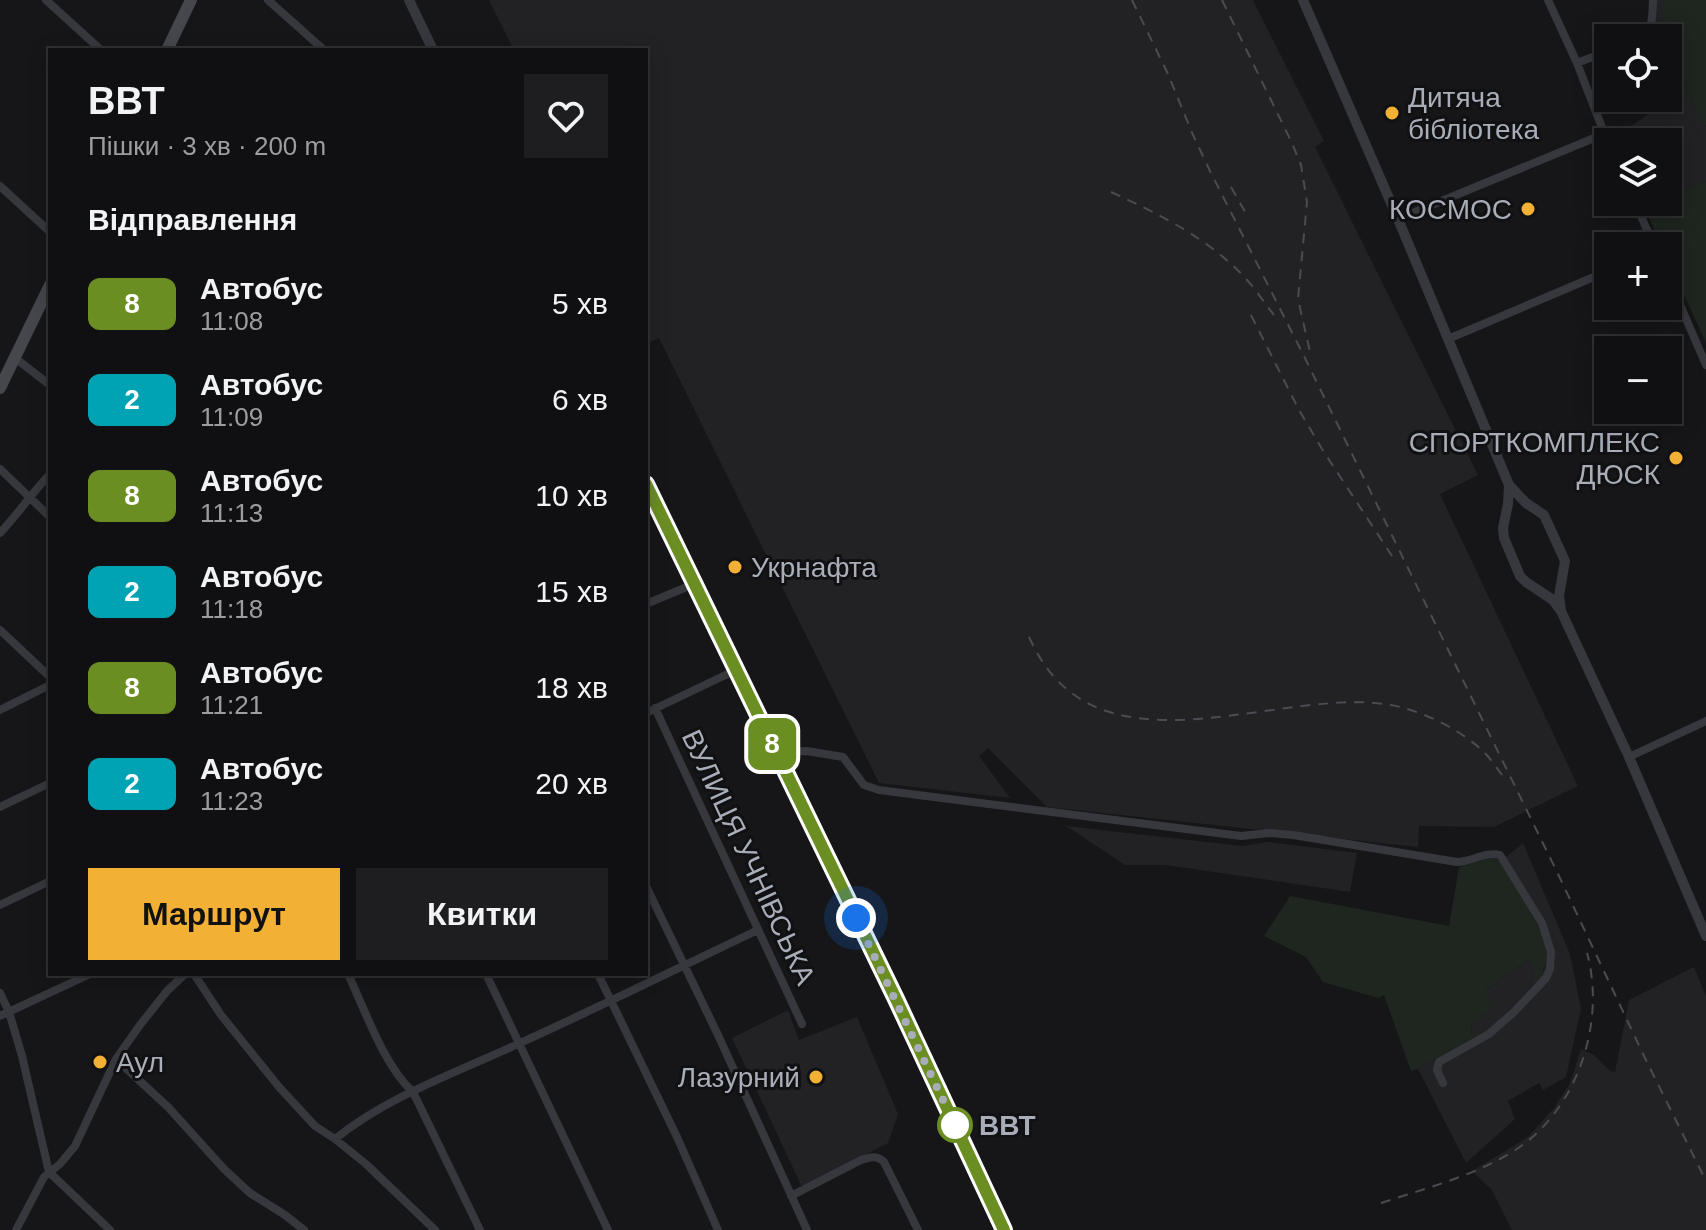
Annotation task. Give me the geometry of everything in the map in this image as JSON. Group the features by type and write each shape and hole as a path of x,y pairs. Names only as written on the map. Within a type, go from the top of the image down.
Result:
{"main road":[{"path":"168,48 191,0"},
{"path":"0,388 48,289"}],"street":[{"path":"46,0 99,48"},
{"path":"268,0 322,48"},
{"path":"409,0 432,48"},
{"path":"1303,0 1509,485 1517,496 1544,515 1565,561 1559,596 1561,611"},
{"path":"1548,0 1602,128"},
{"path":"1651,24 1653,0"},
{"path":"1577,63 1594,56"},
{"path":"1398,219 1594,138"},
{"path":"0,186 48,230"},
{"path":"1448,339 1594,277"},
{"path":"1682,309 1706,365"},
{"path":"15,358 48,383"},
{"path":"0,469 48,515"},
{"path":"0,533 48,476"},
{"path":"1509,485 1504,538 1520,576 1553,600 1561,611 1629,757 1706,936"},
{"path":"650,502 776,752 1004,1230"},
{"path":"648,603 694,584"},
{"path":"0,630 48,675"},
{"path":"650,710 736,670"},
{"path":"0,710 48,686"},
{"name":"ВУЛИЦЯ УЧНІВСЬКА","path":"650,710 802,1024"},
{"path":"1629,757 1706,721"},
{"path":"776,752 807,751 843,757 864,785 879,790 1241,836 1269,833 1293,835 1457,862 1492,853 1500,855 1542,923 1551,952 1550,969 1546,978 1489,1034 1439,1062 1437,1070 1443,1083"},
{"path":"0,807 48,784"},
{"path":"0,905 48,882"},
{"path":"648,890 807,1230"},
{"path":"335,1139 413,1092 758,930"},
{"path":"4,1014 86,976"},
{"path":"16,1230 44,1177 75,1146 116,1059 167,991 183,976"},
{"path":"195,976 221,1015 315,1126 366,1164 435,1230"},
{"path":"349,976 393,1068 413,1092 480,1230"},
{"path":"487,976 608,1230"},
{"path":"599,976 718,1230"},
{"path":"0,993 4,1014 22,1056 49,1172 110,1230"},
{"path":"116,1059 168,1107 250,1193 304,1230"},
{"path":"791,1196 861,1160 879,1157 918,1230"}],"shaded area":[{"path":"489,0 1253,0 1324,141 1315,147 1478,475 1440,494 1578,786 1494,827 1419,826 1418,847 1047,807 988,748 979,756 1010,798 879,783 659,338 648,343 648,48 513,48"},
{"path":"1654,0 1665,0 1665,24 1654,24"},
{"path":"1665,0 1706,0 1706,127 1693,105 1682,74 1682,24 1665,24"},
{"path":"1682,74 1693,105 1706,127 1706,181 1682,192 1682,128 1628,128 1652,112 1682,112"},
{"path":"1706,181 1706,343 1682,290 1682,232 1656,232 1648,216 1682,216 1682,192"},
{"path":"1066,826 1242,846 1268,842 1357,853 1350,892 1166,865 1125,865"},
{"path":"1523,843 1570,954 1581,1009 1566,1077 1543,1090 1539,1083 1508,1101 1515,1119 1466,1163 1418,1069 1474,1037 1472,1023 1490,1009 1486,990 1529,959 1534,972 1544,970 1547,952 1501,861"},
{"path":"1491,858 1501,861 1535,921 1547,953 1544,967 1532,988 1534,972 1529,959 1486,990 1491,1009 1472,1023 1471,1031 1475,1037 1418,1069 1411,1071 1384,995 1378,998 1323,982 1306,957 1264,936 1290,896 1449,926 1459,867"},
{"path":"1694,967 1706,996 1706,1230 1512,1230 1492,1190 1472,1171 1528,1137 1554,1108 1570,1083 1581,1049 1615,1072 1629,1000"},
{"name":"Лазурний","path":"788,1010 799,1040 857,1017 898,1114 888,1143 802,1187 732,1038"}],"railway":[{"path":"1132,0 1210,171 1303,354 1706,1181"},
{"path":"1222,0 1301,165 1307,202 1298,299 1310,352"},
{"path":"1231,187 1248,217"},
{"path":"1111,192 1166,219 1217,252 1247,280 1274,315"},
{"path":"1251,315 1299,410 1392,556"},
{"path":"1029,637 1040,659 1055,678 1088,703 1127,716 1170,720 1351,702 1391,705 1428,716 1452,728 1483,751 1502,775"},
{"path":"1381,1203 1451,1180 1502,1158 1538,1132 1556,1111 1582,1062 1589,1035 1593,1007 1587,953"}],"bus line":[{"name":"8","path":"648,488 896,999 1004,1230"}],"place":[{"name":"Дитяча бібліотека","path":"1392,113"},
{"name":"КОСМОС","path":"1528,209"},
{"name":"СПОРТКОМПЛЕКС ДЮСК","path":"1676,458"},
{"name":"Укрнафта","path":"735,567"},
{"name":"Аул","path":"100,1062"},
{"name":"Лазурний","path":"816,1077"},
{"name":"ВВТ","path":"955,1125"}],"route":[{"path":"856,918 955,1125"}]}
